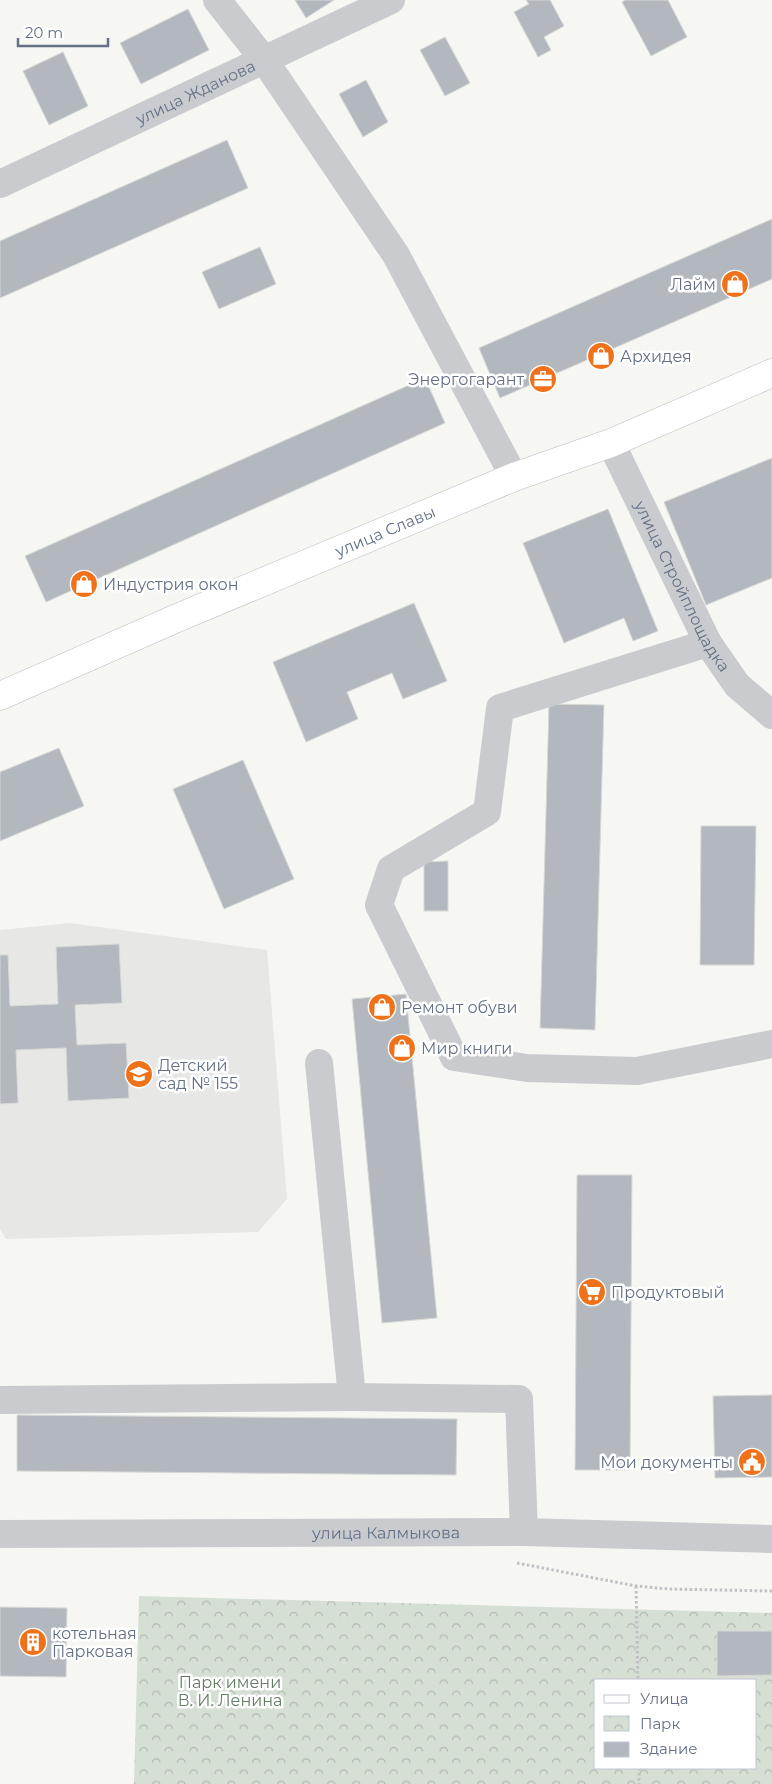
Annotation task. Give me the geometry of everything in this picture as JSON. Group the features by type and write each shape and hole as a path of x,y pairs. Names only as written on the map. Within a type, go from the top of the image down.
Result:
{"main road":[{"name":"улица Славы","path":"0,696 177,618 514,477 611,443 772,373"}],"street":[{"path":"217,0 265,61 396,255 514,477"},
{"name":"улица Жданова","path":"0,184 265,61 391,0"},
{"name":"улица Стройплощадка","path":"611,443 708,643 736,685 772,715"},
{"path":"708,643 500,708 487,812 391,869 379,905 454,1057 528,1068 637,1071 772,1044"},
{"path":"319,1063 352,1397"},
{"path":"0,1400 352,1397 519,1399 524,1532"},
{"name":"улица Калмыкова","path":"0,1534 524,1532 772,1539"}],"path":[{"path":"636,1586 638,1679"},
{"path":"639,1769 640,1784"}],"shaded area":[{"name":"Детский сад № 155","path":"70,923 267,950 287,1199 258,1232 6,1239 0,1229 0,930"}],"green space":[{"name":"Парк имени В. И. Ленина","path":"139,1596 772,1613 772,1784 134,1784"}],"building":[{"path":"295,0 334,0 306,18"},
{"path":"526,0 550,0 564,26 544,37 551,50 538,57 514,12 529,4"},
{"path":"625,0 668,0 687,37 651,56 622,2"},
{"path":"188,9 209,50 141,84 120,43"},
{"path":"445,37 470,83 445,96 420,50"},
{"path":"63,52 88,106 49,125 23,71"},
{"path":"366,80 388,122 363,137 339,94"},
{"path":"227,140 248,188 0,298 0,241"},
{"path":"772,219 772,279 500,398 479,348"},
{"path":"260,247 276,284 219,309 202,272"},
{"path":"425,378 445,423 46,602 25,556"},
{"path":"772,458 772,578 706,605 664,502"},
{"path":"608,509 658,631 633,641 624,618 564,643 523,543"},
{"path":"414,603 447,681 403,699 392,673 347,692 358,719 306,742 273,662"},
{"path":"549,704 604,705 595,1030 540,1028"},
{"path":"59,748 84,806 0,841 0,772"},
{"path":"243,760 294,879 224,909 173,789"},
{"path":"701,826 756,826 754,965 700,965"},
{"path":"448,861 448,911 424,911 424,862"},
{"path":"119,944 122,1003 75,1005 77,1045 126,1043 129,1098 68,1101 66,1048 16,1050 18,1103 0,1104 0,955 8,955 10,1006 58,1004 56,947"},
{"path":"406,994 437,1318 382,1323 352,999"},
{"path":"577,1175 632,1175 630,1470 575,1470"},
{"path":"772,1395 772,1477 715,1478 713,1396"},
{"path":"17,1415 457,1419 456,1475 17,1471"},
{"name":"котельная Парковая","path":"0,1607 67,1608 66,1677 0,1676"},
{"path":"717,1631 772,1631 772,1675 717,1676"}],"place":[{"name":"Лайм","path":"735,284"},
{"name":"Архидея","path":"601,356"},
{"name":"Энергогарант","path":"543,379"},
{"name":"Индустрия окон","path":"84,584"},
{"name":"Ремонт обуви","path":"382,1007"},
{"name":"Мир книги","path":"402,1048"},
{"name":"Детский сад № 155","path":"139,1074"},
{"name":"Продуктовый","path":"592,1292"},
{"name":"Мои документы","path":"752,1462"},
{"name":"котельная Парковая","path":"33,1642"}]}
